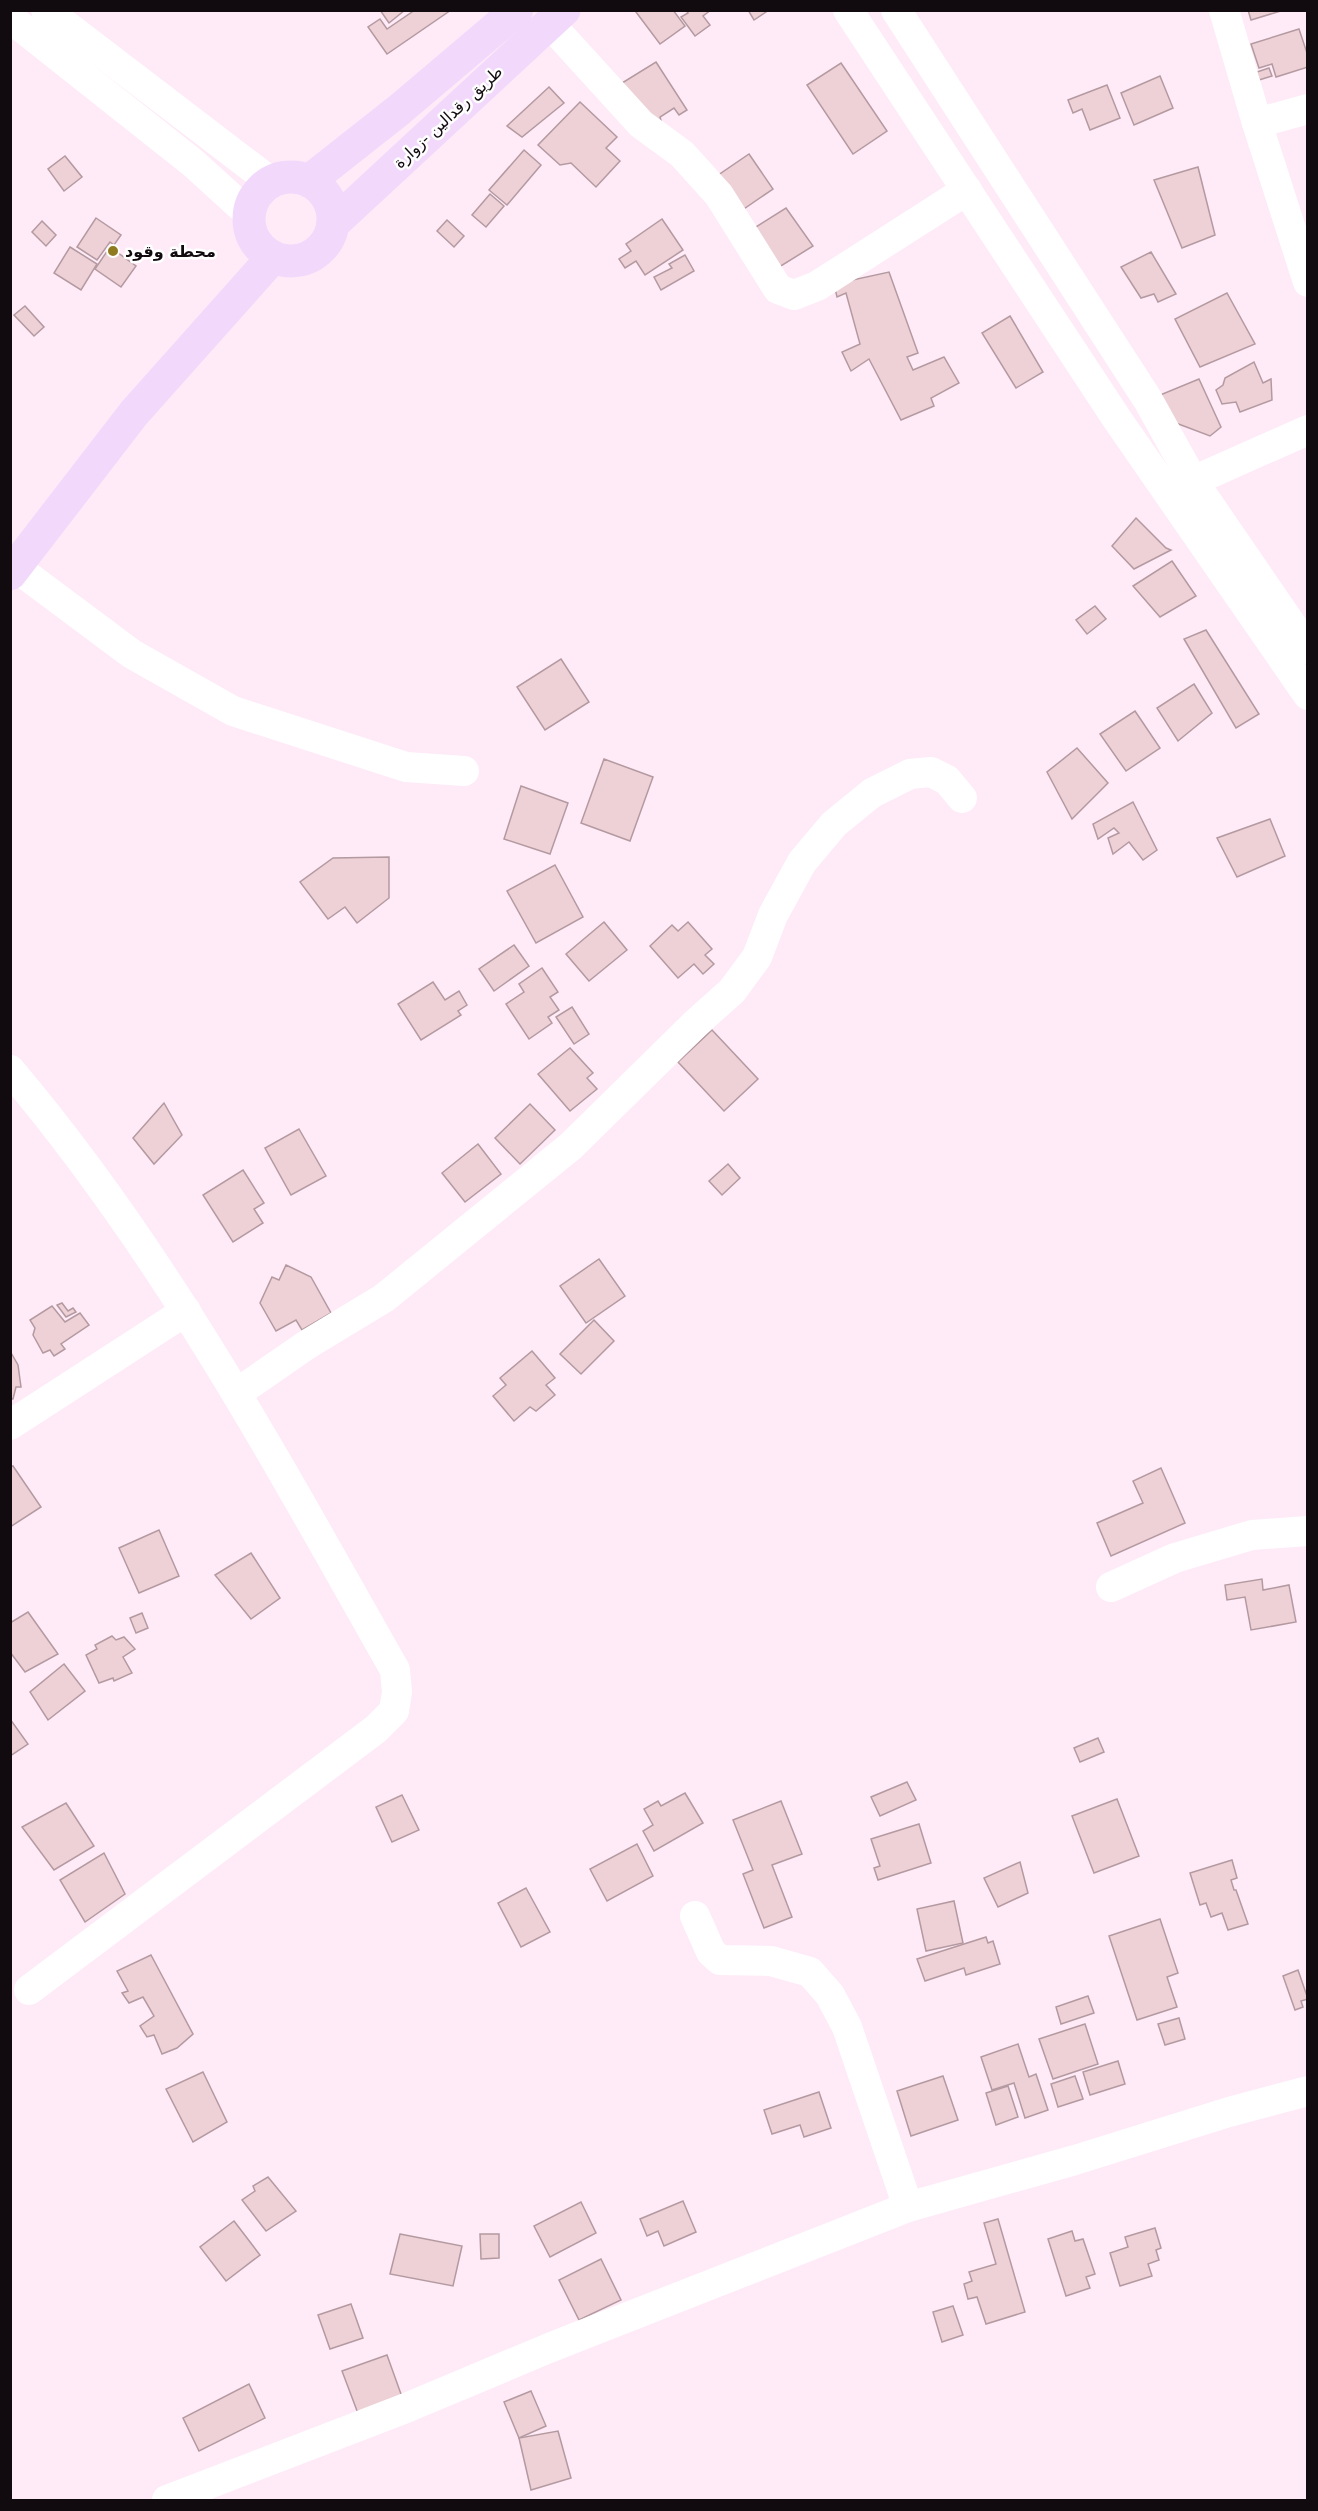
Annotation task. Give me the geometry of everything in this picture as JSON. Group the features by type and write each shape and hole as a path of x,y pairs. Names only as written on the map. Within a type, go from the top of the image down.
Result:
{"main road":[{"name":"طريق رقدالين -زوارة","path":"309,181 399,110 517,10"},
{"name":"طريق رقدالين -زوارة","path":"333,224 557,17"},
{"path":"283,177 296,177 309,181 320,188 328,198 333,210 333,224 329,237 311,256 299,260 273,257 262,250 249,227 249,214 256,195 271,182 283,177"},
{"path":"12,568 134,413 273,257"}],"street":[{"path":"46,10 271,182"},
{"path":"848,10 1117,419 1308,695"},
{"path":"896,10 1148,399 1193,481 1308,649"},
{"path":"1224,10 1257,123 1308,282"},
{"path":"557,17 640,124 682,154 719,195 778,289 794,295 817,286 967,190"},
{"path":"10,18 194,163 249,214"},
{"path":"1257,123 1308,109"},
{"path":"1193,481 1308,430"},
{"path":"12,568 132,654 233,711 406,767 464,771"},
{"path":"237,1392 308,1344 384,1298 571,1146 695,1024 732,991 757,957 773,915 802,862 834,824 857,805 872,793 910,774 931,772 947,780 962,798"},
{"path":"10,1070 103,1188 186,1311 237,1392 395,1670 397,1692 394,1711 376,1729 29,1990"},
{"path":"10,1425 186,1311"},
{"path":"1111,1587 1174,1558 1252,1534 1308,1531"},
{"path":"695,1916 711,1952 720,1960 771,1961 810,1972 830,1995 847,2027 908,2207"},
{"path":"167,2500 406,2408 549,2348 908,2207 1308,2091"}],"building":[{"path":"380,10 405,10 389,23"},
{"path":"415,10 451,10 387,54 368,27 380,19 387,29"},
{"path":"638,10 673,10 685,26 660,44 636,12"},
{"path":"686,10 711,10 703,16 710,25 695,36 681,17 688,13"},
{"path":"748,10 769,10 754,20"},
{"path":"1248,10 1284,10 1251,20"},
{"path":"1299,29 1308,56 1308,67 1276,77 1272,64 1259,68 1251,44"},
{"path":"656,62 687,110 679,115 674,108 660,117 662,124 655,129 622,83"},
{"path":"841,63 887,131 853,154 807,85"},
{"path":"1269,68 1272,76 1259,80 1257,72"},
{"path":"1160,76 1173,108 1134,125 1121,93"},
{"path":"1107,85 1120,118 1090,130 1082,109 1073,113 1068,100"},
{"path":"549,87 564,103 522,137 507,126"},
{"path":"580,102 617,137 606,148 620,161 596,187 571,163 560,165 538,145"},
{"path":"524,150 541,165 507,205 489,190"},
{"path":"749,154 773,189 735,215 711,180"},
{"path":"65,156 82,177 64,191 48,169"},
{"path":"1198,167 1215,235 1182,248 1154,180"},
{"path":"490,194 504,206 486,227 472,215"},
{"path":"786,208 813,246 776,269 748,232"},
{"path":"96,218 121,235 114,245 110,242 97,260 77,247"},
{"path":"662,219 683,250 645,275 636,261 625,268 619,259 631,251 626,244"},
{"path":"447,220 464,236 454,247 437,231"},
{"path":"42,221 56,235 46,246 32,232"},
{"path":"70,247 97,264 81,290 54,273"},
{"path":"110,247 136,266 121,287 95,269"},
{"path":"1151,252 1176,294 1158,302 1154,294 1141,298 1121,267"},
{"path":"685,255 694,271 661,290 654,277 672,268 669,264"},
{"path":"889,272 918,353 907,357 913,370 944,357 959,383 931,398 934,406 901,420 869,359 851,371 842,352 860,344 846,293 837,297 834,284"},
{"path":"1227,293 1255,344 1200,367 1175,319"},
{"path":"25,306 44,327 34,336 14,315"},
{"path":"1010,316 1043,372 1016,388 982,333"},
{"path":"1254,362 1263,383 1271,379 1272,400 1240,412 1236,402 1222,404 1216,390 1223,385 1225,378"},
{"path":"1199,379 1221,427 1210,436 1168,420 1148,400"},
{"path":"1136,518 1166,548 1171,550 1134,569 1112,546"},
{"path":"1172,561 1196,596 1160,617 1133,586"},
{"path":"1095,606 1106,619 1087,634 1076,620"},
{"path":"1206,630 1259,714 1236,728 1184,639"},
{"path":"561,659 589,702 545,730 517,687"},
{"path":"1194,684 1212,713 1178,741 1157,708"},
{"path":"1135,711 1160,748 1126,771 1100,734"},
{"path":"1077,748 1108,783 1072,819 1047,772"},
{"path":"604,759 653,777 630,841 581,823"},
{"path":"521,786 568,803 550,854 504,839"},
{"path":"1133,802 1157,850 1143,860 1129,842 1113,854 1108,838 1119,833 1114,828 1098,839 1093,824"},
{"path":"1270,819 1285,856 1237,877 1217,838"},
{"path":"389,857 389,898 357,923 345,907 328,919 300,882 333,858"},
{"path":"555,865 583,917 536,943 507,891"},
{"path":"604,922 627,950 589,981 566,954"},
{"path":"688,922 712,949 705,955 714,964 703,974 694,964 678,978 650,946 672,925 678,931"},
{"path":"514,945 529,966 494,991 479,969"},
{"path":"542,968 558,992 550,997 559,1010 548,1017 552,1023 529,1039 506,1004 524,992 519,984"},
{"path":"433,982 445,1000 459,991 467,1005 458,1011 461,1015 421,1040 398,1004"},
{"path":"572,1007 589,1034 574,1044 556,1017"},
{"path":"712,1030 758,1079 724,1111 678,1062"},
{"path":"570,1048 593,1073 587,1078 597,1089 570,1111 538,1074"},
{"path":"164,1103 182,1135 154,1164 133,1138"},
{"path":"530,1104 555,1130 520,1164 495,1138"},
{"path":"299,1129 326,1176 291,1195 265,1148"},
{"path":"478,1144 501,1174 465,1202 442,1173"},
{"path":"728,1164 740,1178 722,1195 709,1181"},
{"path":"243,1170 264,1203 254,1209 263,1223 233,1242 203,1195"},
{"path":"599,1259 625,1296 586,1323 560,1286"},
{"path":"286,1265 311,1277 331,1313 302,1330 296,1320 276,1331 260,1303 272,1277 279,1280"},
{"path":"62,1303 68,1311 73,1308 76,1312 66,1317 57,1305"},
{"path":"52,1306 65,1322 80,1313 89,1325 61,1344 65,1349 54,1356 50,1350 43,1353 33,1335 35,1328 30,1320"},
{"path":"594,1320 614,1341 581,1374 560,1354"},
{"path":"10,1351 18,1365 21,1387 16,1387 13,1399 10,1399"},
{"path":"532,1351 555,1378 546,1385 555,1395 536,1411 530,1407 514,1421 493,1396 506,1385 500,1378"},
{"path":"13,1466 41,1507 10,1527 10,1467"},
{"path":"1161,1468 1185,1523 1111,1556 1097,1523 1143,1503 1133,1481"},
{"path":"159,1530 179,1576 139,1593 119,1548"},
{"path":"251,1553 280,1598 251,1619 215,1575"},
{"path":"1262,1579 1263,1590 1289,1585 1296,1622 1251,1630 1245,1597 1227,1600 1225,1585"},
{"path":"28,1612 58,1654 25,1672 10,1652 10,1623"},
{"path":"142,1613 148,1628 136,1633 130,1618"},
{"path":"112,1636 116,1640 124,1637 135,1649 123,1657 132,1673 114,1681 113,1678 99,1683 86,1655 97,1649 95,1645"},
{"path":"64,1664 85,1691 48,1720 30,1692"},
{"path":"10,1719 28,1744 10,1756"},
{"path":"1098,1738 1104,1752 1080,1762 1074,1748"},
{"path":"907,1782 916,1800 880,1816 871,1797"},
{"path":"685,1793 703,1823 654,1851 643,1831 653,1825 644,1809 658,1801 661,1806"},
{"path":"402,1795 419,1830 392,1842 376,1807"},
{"path":"1117,1799 1139,1856 1094,1873 1072,1816"},
{"path":"781,1801 802,1854 772,1865 792,1917 764,1928 743,1874 753,1870 733,1820"},
{"path":"66,1803 94,1846 54,1870 22,1827"},
{"path":"919,1824 931,1863 878,1880 874,1868 880,1866 871,1839"},
{"path":"637,1844 653,1876 607,1901 590,1869"},
{"path":"104,1853 125,1894 85,1922 60,1880"},
{"path":"1232,1860 1237,1878 1231,1880 1248,1924 1228,1930 1222,1913 1211,1917 1206,1903 1200,1905 1190,1873"},
{"path":"1020,1862 1028,1893 998,1907 984,1878"},
{"path":"526,1888 550,1932 521,1947 498,1903"},
{"path":"954,1901 963,1943 926,1951 917,1909"},
{"path":"1160,1919 1178,1973 1167,1977 1177,2007 1137,2020 1109,1936"},
{"path":"986,1937 988,1943 993,1941 1000,1964 966,1975 964,1968 925,1981 917,1959"},
{"path":"151,1955 193,2034 177,2048 162,2054 154,2035 147,2037 140,2026 154,2016 143,1997 129,2003 122,1993 128,1991 117,1971"},
{"path":"1298,1970 1308,1999 1301,2001 1303,2007 1295,2010 1283,1976"},
{"path":"1088,1996 1094,2013 1061,2024 1056,2007"},
{"path":"1179,2018 1185,2039 1165,2045 1158,2024"},
{"path":"1085,2024 1098,2064 1053,2079 1039,2039"},
{"path":"1018,2044 1029,2077 1036,2074 1048,2110 1025,2118 1014,2083 992,2090 981,2057"},
{"path":"1118,2061 1125,2084 1090,2095 1083,2072"},
{"path":"203,2072 227,2122 193,2142 166,2089"},
{"path":"943,2076 958,2120 911,2136 897,2091"},
{"path":"1075,2076 1083,2099 1058,2107 1051,2084"},
{"path":"1008,2086 1018,2117 996,2125 986,2093"},
{"path":"819,2092 831,2128 804,2137 800,2125 772,2134 764,2110"},
{"path":"268,2177 296,2211 266,2231 242,2200 255,2191 253,2186"},
{"path":"683,2201 696,2232 664,2246 658,2231 647,2236 640,2219"},
{"path":"581,2202 596,2233 550,2257 534,2226"},
{"path":"998,2219 1025,2312 986,2324 977,2297 968,2299 964,2284 972,2281 969,2272 996,2264 984,2223"},
{"path":"234,2221 260,2255 226,2281 200,2247"},
{"path":"1155,2228 1161,2248 1156,2250 1159,2260 1148,2264 1152,2276 1120,2286 1110,2253 1128,2247 1125,2237"},
{"path":"1072,2231 1075,2241 1083,2239 1095,2274 1086,2277 1090,2288 1066,2296 1048,2239"},
{"path":"400,2234 462,2246 453,2286 390,2274"},
{"path":"480,2234 499,2234 499,2258 481,2259"},
{"path":"601,2259 621,2300 579,2320 559,2280"},
{"path":"351,2304 363,2338 330,2349 318,2315"},
{"path":"953,2306 963,2335 942,2342 933,2312"},
{"path":"387,2355 406,2408 362,2424 342,2371"},
{"path":"249,2384 265,2418 199,2451 183,2418"},
{"path":"531,2391 546,2426 519,2438 504,2402"},
{"path":"558,2431 571,2478 531,2490 519,2438"}],"place":[{"name":"محطة وقود","path":"113,251"}]}
